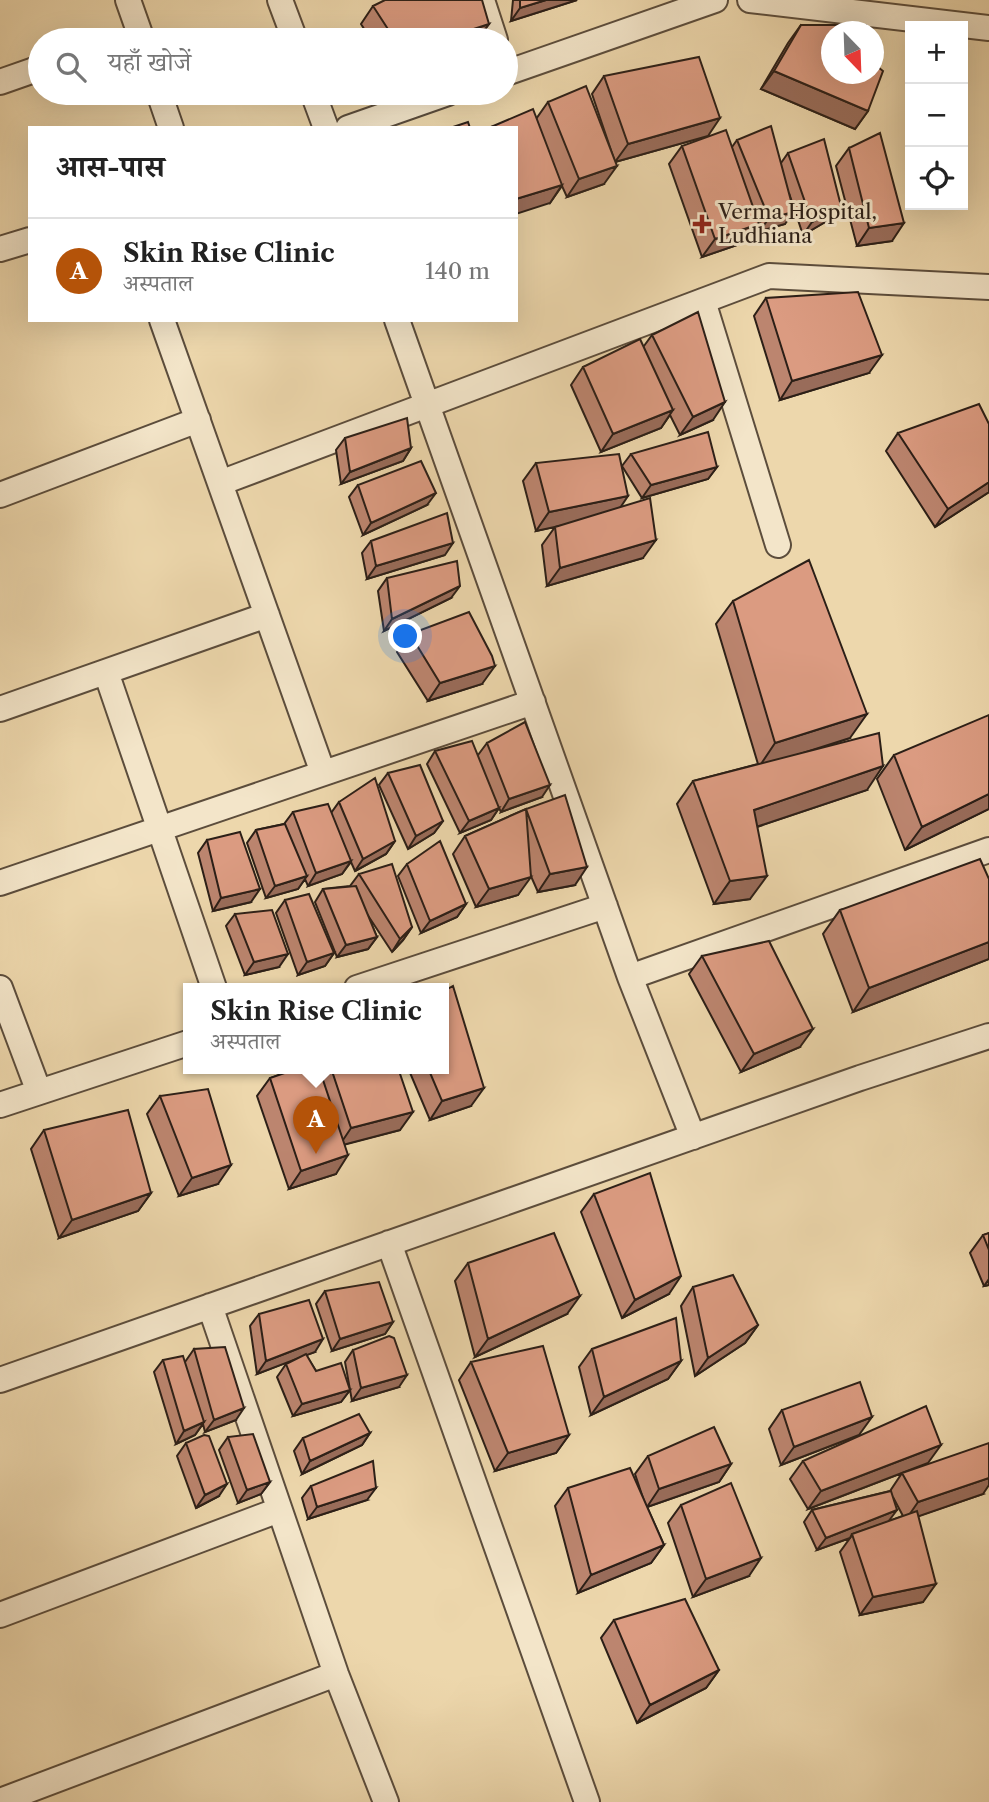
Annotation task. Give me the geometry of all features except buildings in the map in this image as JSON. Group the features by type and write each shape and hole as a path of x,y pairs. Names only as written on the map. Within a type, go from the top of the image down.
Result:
{"street":[{"path":"128,0 132,28"},
{"path":"281,0 291,28"},
{"path":"482,0 491,28"},
{"path":"518,68 715,0"},
{"path":"750,0 989,27"},
{"path":"0,82 28,72"},
{"path":"163,105 170,126"},
{"path":"317,105 325,126"},
{"path":"354,126 414,105"},
{"path":"0,249 28,241"},
{"path":"220,483 769,276 989,287"},
{"path":"703,301 778,545"},
{"path":"163,322 323,773"},
{"path":"398,322 605,906 692,1137"},
{"path":"0,495 198,420"},
{"path":"0,709 267,615"},
{"path":"106,672 212,983"},
{"path":"0,883 533,702"},
{"path":"631,977 989,850"},
{"path":"372,983 605,906"},
{"path":"0,988 39,1092"},
{"path":"0,1380 860,1078 989,1037"},
{"path":"0,1105 183,1045"},
{"path":"390,1243 587,1802"},
{"path":"210,1306 336,1674 386,1802"},
{"path":"0,1615 279,1510"},
{"path":"0,1801 336,1674"}],"place":[{"name":"Verma Hospital, Ludhiana","path":"702,224"},
{"name":"Skin Rise Clinic","path":"316,1154"}]}
